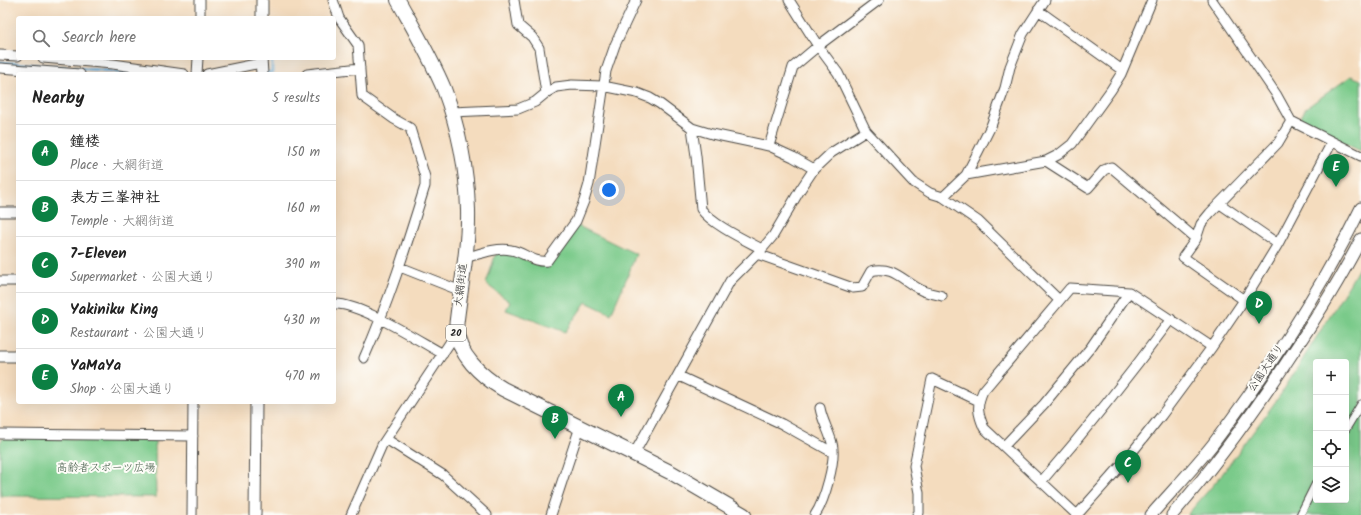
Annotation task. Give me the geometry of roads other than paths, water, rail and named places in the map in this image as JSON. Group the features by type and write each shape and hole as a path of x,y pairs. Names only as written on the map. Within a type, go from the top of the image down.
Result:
{"main road":[{"name":"大網街道","path":"398,0 434,67 444,89 452,112 461,153 468,210 465,258 456,334 465,354 484,378 503,390 672,473 744,515"}],"street":[{"path":"200,0 200,16"},
{"path":"262,0 262,16"},
{"path":"333,0 339,18 358,45 360,52 362,96 394,119 410,128 426,177 425,186 400,267 381,320 364,358"},
{"path":"514,0 520,29 532,37 539,48 546,93"},
{"path":"465,258 496,250 511,250 539,262 547,261 576,221 589,184 606,71 615,45 636,0"},
{"path":"789,0 818,46 838,73 866,131 914,182 930,193 943,197 978,220 1059,300"},
{"path":"768,146 793,67 818,46 879,0"},
{"path":"943,197 966,175 991,126 1023,34 1045,0"},
{"path":"966,175 1046,161 1058,155 1072,144 1111,90 1122,70 1152,0"},
{"path":"1212,0 1276,94 1291,121 1361,156"},
{"path":"1038,10 1122,70"},
{"path":"0,55 16,56"},
{"path":"66,60 113,64 170,72"},
{"path":"197,72 198,60"},
{"path":"220,72 261,66"},
{"path":"0,68 53,72"},
{"path":"325,72 360,68"},
{"path":"452,112 518,109 535,102 556,87 572,85 603,86 637,93 650,98 692,128 712,134 768,146 793,157 814,169"},
{"path":"1244,300 1183,257 1196,239 1202,224 1210,213 1278,143 1291,121"},
{"path":"692,128 701,209 714,222 759,252 853,288 862,286 871,271 884,268 901,276 920,290 942,296"},
{"path":"634,454 730,281 773,236 814,169 831,153 866,131"},
{"path":"1212,347 1129,292 1070,288 984,391 979,401 980,419 984,428 1077,515 1126,460 1161,416 1212,347 1244,300 1278,244 1332,142"},
{"path":"1046,161 1088,188 1104,170 1111,168 1196,239"},
{"path":"1220,204 1278,244"},
{"name":"公園大通り","path":"1151,515 1212,445 1248,396 1329,269 1361,208"},
{"path":"0,212 16,212"},
{"name":"公園大通り","path":"1172,515 1231,443 1274,381 1342,275 1361,239"},
{"path":"400,267 461,291"},
{"path":"0,280 16,281"},
{"path":"1004,446 1044,404 1091,346 1129,292"},
{"path":"336,304 349,306 381,320 443,354"},
{"path":"1041,482 1129,377 1171,319"},
{"path":"351,515 382,445 456,334"},
{"path":"0,356 16,356"},
{"path":"678,376 776,421 832,452"},
{"path":"916,515 919,513 919,494 914,466 932,379 979,401"},
{"path":"192,515 193,404"},
{"path":"255,515 256,404"},
{"path":"1349,424 1361,404"},
{"path":"815,515 820,508 831,475 833,444 820,408"},
{"path":"551,515 580,427"},
{"path":"0,434 193,436"},
{"path":"386,439 443,475 487,515"},
{"path":"1300,515 1313,490"}],"waterway":[{"path":"272,60 272,72"},
{"path":"0,62 116,72"}],"place":[{"name":"YaMaYa","path":"1336,187"},
{"name":"Yakiniku King","path":"1259,324"},
{"name":"鐘楼","path":"621,417"},
{"name":"表方三峯神社","path":"555,439"},
{"name":"7-Eleven","path":"1128,483"}],"park label":[{"name":"高齢者スポーツ広場","path":"106,468"}]}
